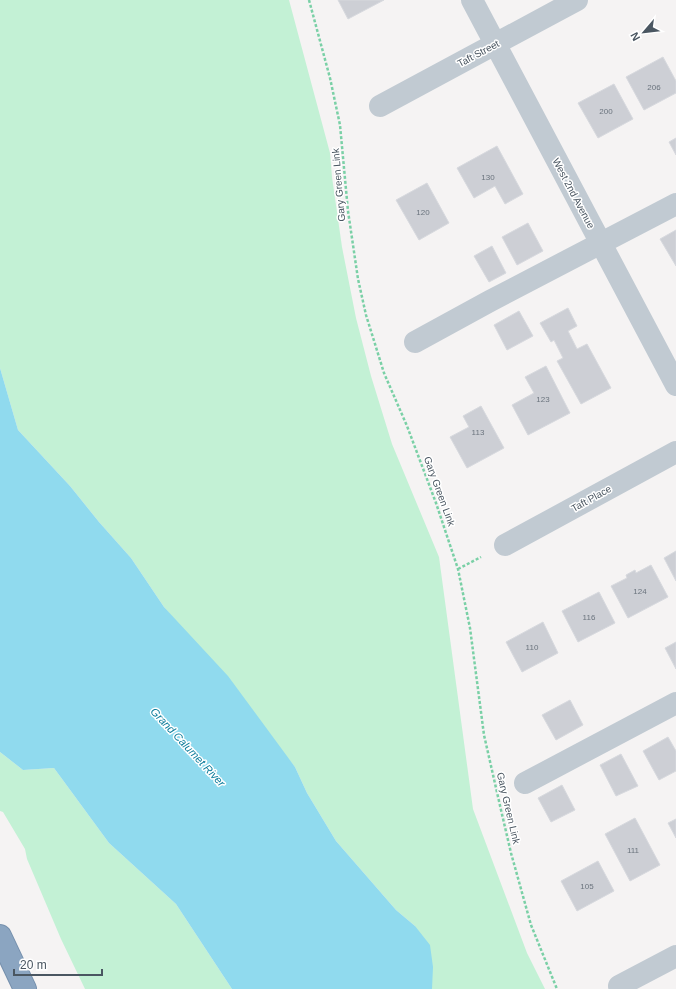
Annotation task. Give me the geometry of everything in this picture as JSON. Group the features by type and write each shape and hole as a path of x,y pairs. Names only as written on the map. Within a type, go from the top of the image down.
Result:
{"highway":[{"path":"0,936 25,989"}],"street":[{"name":"West 2nd Avenue","path":"472,0 676,385"},
{"name":"Taft Street","path":"380,106 577,0"},
{"path":"415,342 676,204"},
{"name":"Taft Place","path":"505,545 676,452"},
{"path":"525,783 676,703"},
{"path":"619,986 676,956"}],"path":[{"name":"Gary Green Link","path":"309,0 324,52 340,125 348,211 358,279 366,315 384,373 407,426 436,502 458,569 470,628 484,735 511,853 532,925 557,989"},
{"path":"458,569 481,557"}],"green space":[{"path":"0,0 289,0 330,153 342,247 356,318 371,376 392,444 439,557 473,809 527,953 545,989 432,989 415,926 396,910 336,841 307,793 295,767 164,607 131,558 70,486 18,430 0,368"},
{"path":"0,752 23,770 54,768 109,843 176,904 232,989 85,989 61,939 27,859 25,849 3,812 0,811"}],"water":[{"name":"Grand Calumet River","path":"0,368 18,430 70,486 131,558 164,607 228,676 295,767 307,793 336,841 396,910 415,926 430,945 433,967 432,989 232,989 176,904 109,843 54,768 23,770 0,752"}],"building":[{"path":"338,0 384,0 348,19"},
{"path":"663,57 676,81 676,93 644,110 626,77"},
{"path":"614,84 633,119 598,138 578,103"},
{"path":"676,138 676,155 669,142"},
{"path":"497,146 523,194 505,204 495,186 474,198 457,168"},
{"path":"427,183 449,223 419,240 396,200"},
{"path":"528,223 543,251 517,265 502,237"},
{"path":"676,230 676,266 660,239"},
{"path":"492,246 506,273 489,282 474,256"},
{"path":"568,308 577,326 568,331 577,349 587,344 611,388 581,404 557,361 563,358 554,340 551,342 540,323"},
{"path":"519,311 533,336 507,350 494,325"},
{"path":"546,366 570,413 528,435 512,405 534,393 525,377"},
{"path":"481,406 504,448 467,468 450,437 469,427 463,416"},
{"path":"676,551 676,581 664,558"},
{"path":"651,565 668,597 628,618 611,586 627,578 626,575 635,570 636,573"},
{"path":"599,592 615,623 578,642 562,611"},
{"path":"543,622 558,653 522,672 506,642"},
{"path":"676,642 676,669 665,648"},
{"path":"570,700 583,725 556,740 542,715"},
{"path":"668,737 676,751 676,771 659,780 643,751"},
{"path":"621,754 638,786 616,796 600,765"},
{"path":"562,785 575,810 551,822 538,798"},
{"path":"635,818 660,865 630,881 605,834"},
{"path":"676,819 676,838 668,823"},
{"path":"598,861 614,891 577,911 561,881"}]}
